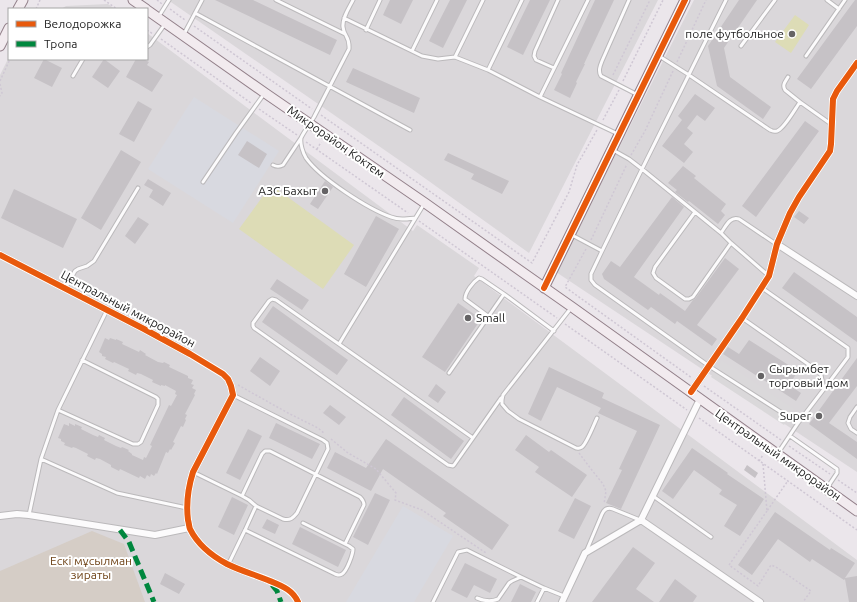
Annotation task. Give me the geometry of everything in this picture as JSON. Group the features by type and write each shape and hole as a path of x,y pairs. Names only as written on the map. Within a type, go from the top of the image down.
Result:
{"main road":[{"name":"Микрорайон Коктем","path":"133,0 145,8"},
{"path":"544,288 658,55 682,1"},
{"name":"Микрорайон Коктем","path":"148,10 425,203 544,288"},
{"path":"0,46 8,30"},
{"name":"Центральный микрорайон","path":"544,288 857,511"}],"street":[{"path":"691,392 769,276 777,244 792,208 830,151 833,103 835,95 857,63"},
{"path":"777,244 857,296"},
{"name":"Центральный микрорайон","path":"0,255 190,354 223,374 228,379"},
{"path":"228,379 233,395 193,472 189,488 187,508 189,528 204,549 216,558 228,565 286,588 294,594 298,602"},
{"path":"563,599 585,553 642,520 700,399"},
{"path":"0,516 17,514 29,515 155,535 189,528"},
{"path":"642,520 760,602"}],"lane":[{"path":"148,46 156,36 169,0"},
{"path":"183,35 202,0"},
{"path":"276,0 345,34"},
{"path":"273,166 280,167 283,165 301,138 310,124 349,49 348,38 343,28 344,18 353,0"},
{"path":"366,30 380,0"},
{"path":"412,51 437,0"},
{"path":"455,57 482,0"},
{"path":"488,70 522,0"},
{"path":"554,68 536,60 534,56 558,0"},
{"path":"540,97 588,0"},
{"path":"629,0 599,68 599,73 601,76 638,95"},
{"path":"726,0 602,251 591,274 591,280 592,283 709,366 798,423"},
{"path":"741,46 775,0"},
{"path":"827,0 839,9"},
{"path":"806,56 845,0"},
{"path":"195,14 410,130"},
{"path":"344,18 422,56 438,59 455,57 488,70 619,135"},
{"path":"658,55 773,132 783,127 800,102"},
{"path":"73,76 82,60"},
{"path":"788,77 783,85 785,90 832,124"},
{"path":"203,182 265,93"},
{"path":"301,138 301,145 306,158 320,172 339,187 360,201 392,218 415,218"},
{"path":"612,149 642,169 721,233 769,276"},
{"path":"65,289 75,271 94,261 138,188"},
{"path":"339,344 425,203"},
{"path":"695,212 655,267 653,273 656,278 685,299 689,299 693,297 731,243"},
{"path":"721,233 730,221 736,218 777,244"},
{"path":"570,234 602,251"},
{"path":"488,316 464,298 479,278 482,278 554,331"},
{"path":"762,287 848,348 848,357 798,423 777,455"},
{"path":"449,373 504,294"},
{"path":"473,438 274,299 269,301 253,324 254,328 448,465 453,466 454,465 473,438 503,395 572,307"},
{"path":"29,515 41,459 58,410 107,310"},
{"path":"742,318 818,371 821,375 824,389"},
{"path":"58,410 134,444 141,442 158,405 158,399 82,360"},
{"path":"193,472 242,496 256,506 283,519 291,519 297,512 328,449 327,443 233,395"},
{"path":"503,395 502,404 508,411 519,419 576,448 581,448 585,444 597,418"},
{"path":"857,407 848,423 857,433"},
{"path":"790,436 835,467 837,471 835,478 826,490"},
{"path":"242,496 262,454 265,451 270,451 360,497 364,505 345,544"},
{"path":"41,459 117,493 187,508"},
{"path":"653,496 711,536"},
{"path":"228,565 256,506"},
{"path":"585,553 604,510 610,508 642,520"},
{"path":"245,530 340,575 345,571 353,549 303,523"},
{"path":"433,602 458,552 467,550 563,599"},
{"path":"477,598 487,602 498,599 509,583 521,577"},
{"path":"537,602 544,588"}],"path":[{"path":"104,0 116,8"},
{"path":"157,0 532,263 569,192 577,165 621,86 663,0"},
{"path":"610,80 650,0"},
{"path":"706,0 646,131 629,159 589,244 565,287 857,494"},
{"path":"148,31 857,530"},
{"path":"0,81 10,60"},
{"path":"0,84 2,93 0,96"},
{"path":"228,379 318,428 348,453 376,469 396,493 395,500 422,510 491,556"},
{"path":"576,448 603,484 606,491 604,497 604,510"},
{"path":"763,464 767,511"},
{"path":"787,481 729,565 758,586 771,565 776,566 811,591 803,602"}],"shaded area":[{"path":"168,0 658,0 529,253 412,169"},
{"path":"694,0 857,0 857,472 556,272"},
{"path":"108,4 114,8 63,8 66,6"},
{"path":"148,34 413,231 417,225 479,268 474,276 857,560 857,602 0,602 0,75 8,59 148,60"},
{"path":"194,97 279,151 233,223 148,169"},
{"path":"722,361 794,409 784,425 711,377"},
{"path":"403,506 453,536 414,602 346,602"}],"green space":[{"name":"поле футбольное","path":"795,15 809,25 791,53 775,42"},
{"path":"271,185 354,245 323,289 239,229"},
{"name":"Ескі мұсылман зираты","path":"92,531 124,544 145,602 0,602 0,571"}],"building":[{"path":"215,0 253,0 337,40 330,55"},
{"path":"390,0 413,0 401,24 383,15"},
{"path":"450,0 467,0 443,48 429,41"},
{"path":"530,0 550,0 523,55 507,47"},
{"path":"595,0 614,0 570,98 554,90"},
{"path":"739,0 757,0 724,48 730,77 771,107 763,119 717,86 708,46"},
{"path":"855,0 857,0 857,26 811,89 797,79"},
{"path":"43,60 62,68 52,87 34,78"},
{"path":"103,60 120,71 108,88 92,77"},
{"path":"135,60 145,60 149,62 147,65 163,75 152,92 126,77"},
{"path":"353,68 420,98 414,113 346,82"},
{"path":"695,94 715,108 705,121 697,115 687,128 693,133 684,144 693,152 684,163 662,146 682,120 678,116"},
{"path":"138,101 152,109 134,142 119,134"},
{"path":"805,121 819,131 756,217 742,206"},
{"path":"247,141 267,154 259,168 238,155"},
{"path":"121,150 141,162 101,230 81,218"},
{"path":"448,153 509,181 502,194 471,179 474,174 444,160"},
{"path":"683,166 696,176 694,178 726,204 721,211 725,215 718,224 675,192 677,190 668,183"},
{"path":"148,179 171,193 163,206 149,197 153,190 144,185"},
{"path":"325,181 333,187 318,209 310,204"},
{"path":"14,189 77,219 63,248 1,218"},
{"path":"672,197 684,207 634,277 685,311 725,258 739,269 697,325 717,339 712,346 677,321 675,324 651,307 648,310 604,279 602,274 611,261 620,267"},
{"path":"799,211 809,218 804,224 794,217"},
{"path":"376,216 399,229 366,287 344,274"},
{"path":"138,217 149,224 135,244 125,236"},
{"path":"794,272 857,317 857,342 782,288"},
{"path":"277,279 309,300 302,310 270,289"},
{"path":"458,303 481,319 445,372 422,357"},
{"path":"273,306 348,360 337,375 262,322"},
{"path":"105,338 109,340 110,338 116,339 123,342 122,344 139,352 140,350 146,354 145,355 158,362 164,362 170,365 169,367 193,380 191,384 194,385 192,388 196,390 185,414 187,415 186,420 183,427 181,426 173,442 175,443 171,450 170,449 168,453 166,452 157,474 156,473 154,476 151,474 150,477 147,475 145,479 140,476 139,478 120,469 119,471 100,459 96,458 95,460 87,456 88,454 76,448 64,445 65,443 58,438 64,424 69,426 69,423 75,426 75,424 93,435 98,437 99,435 105,438 104,440 116,446 129,450 128,451 132,455 143,460 144,457 146,458 152,446 150,445 169,405 171,406 177,395 175,394 176,391 165,385 161,386 152,382 153,380 141,374 137,373 136,375 128,371 129,369 105,359 106,357 102,356 99,352"},
{"path":"749,340 798,371 789,385 801,393 796,401 723,354 728,347 739,354"},
{"path":"260,357 280,371 270,386 250,371"},
{"path":"857,358 857,386 829,423 857,442 857,459 809,424"},
{"path":"549,367 604,393 602,398 660,425 621,509 606,503 622,470 619,469 637,431 598,413 601,408 557,387 541,421 528,414"},
{"path":"436,384 446,392 438,403 428,396"},
{"path":"404,397 464,441 451,459 391,415"},
{"path":"330,405 346,417 339,425 323,413"},
{"path":"276,423 320,444 312,459 269,438"},
{"path":"248,429 262,436 240,480 226,473"},
{"path":"526,435 549,452 551,450 587,475 572,497 535,472 539,467 515,450"},
{"path":"386,439 509,525 492,550 443,516 446,513 383,469 371,491 327,468 335,452 366,468"},
{"path":"692,448 764,499 740,536 724,526 737,505 719,494 722,490 694,470 673,499 662,491"},
{"path":"747,465 758,473 755,478 744,470"},
{"path":"375,493 390,500 368,545 353,537"},
{"path":"232,497 248,505 234,535 218,527"},
{"path":"575,498 591,506 574,539 558,531"},
{"path":"775,512 830,550 831,548 855,563 845,578 857,576 857,602 849,602 845,579 844,580 812,559 810,562 778,539 752,575 738,565"},
{"path":"267,519 279,525 275,534 262,528"},
{"path":"300,527 346,550 338,567 292,544"},
{"path":"633,547 655,563 636,589 654,602 592,602"},
{"path":"465,563 497,579 490,593 474,585 467,598 451,590"},
{"path":"165,573 185,584 179,594 160,584"},
{"path":"675,579 697,596 693,602 659,602"},
{"path":"520,584 536,592 531,602 511,602"}],"marked path":[{"path":"120,530 129,542 154,602"},
{"path":"272,585 277,591 281,602"}],"cycle path":[{"path":"544,288 685,0"},
{"path":"691,392 769,276 777,244 790,213 830,151 833,99 857,63"},
{"path":"0,255 190,354 223,374 228,379 233,395 191,478 187,502 187,514 190,528 193,535 201,545 216,557 227,564 283,587 290,591 298,602"}],"place":[{"name":"поле футбольное","path":"792,34"},
{"name":"АЗС Бахыт","path":"325,191"},
{"name":"Small","path":"468,318"},
{"name":"Сырымбет торговый дом","path":"761,376"},
{"name":"Super","path":"819,416"}]}
